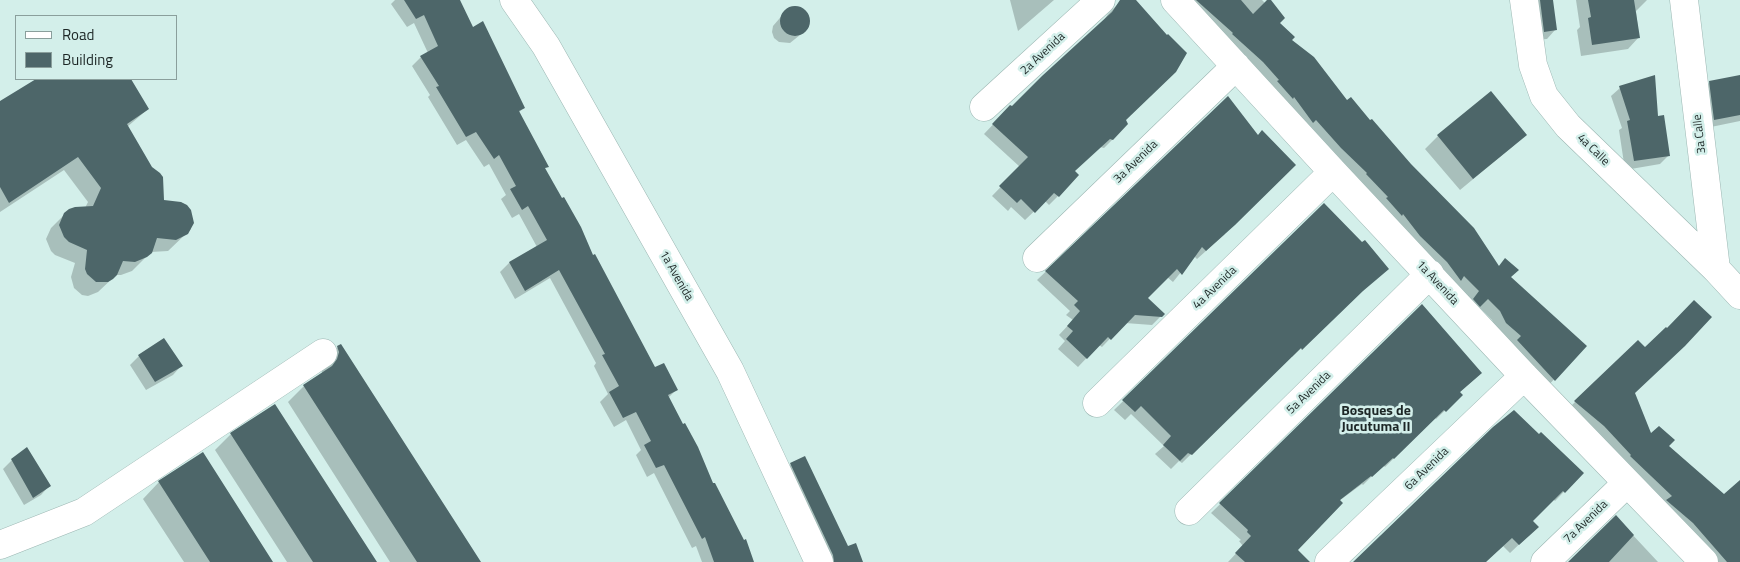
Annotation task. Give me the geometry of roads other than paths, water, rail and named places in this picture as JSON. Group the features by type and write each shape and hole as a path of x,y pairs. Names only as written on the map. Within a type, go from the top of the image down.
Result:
{"street":[{"name":"1a Avenida","path":"514,0 546,46 730,371 819,562"},
{"name":"2a Avenida","path":"984,108 1101,0"},
{"name":"1a Avenida","path":"1175,0 1524,376 1704,562"},
{"name":"4a Calle","path":"1524,0 1533,65 1544,96 1568,126 1716,269"},
{"name":"3a Calle","path":"1684,0 1716,269"},
{"name":"3a Avenida","path":"1037,258 1236,66"},
{"name":"4a Avenida","path":"1097,403 1333,172"},
{"path":"1716,269 1740,295"},
{"name":"5a Avenida","path":"1189,511 1430,274"},
{"path":"0,545 84,512 323,353"},
{"name":"6a Avenida","path":"1329,562 1524,376"},
{"name":"7a Avenida","path":"1545,562 1628,482"}],"district":[{"name":"Bosques de Jucutuma II","path":"1376,420"}]}
